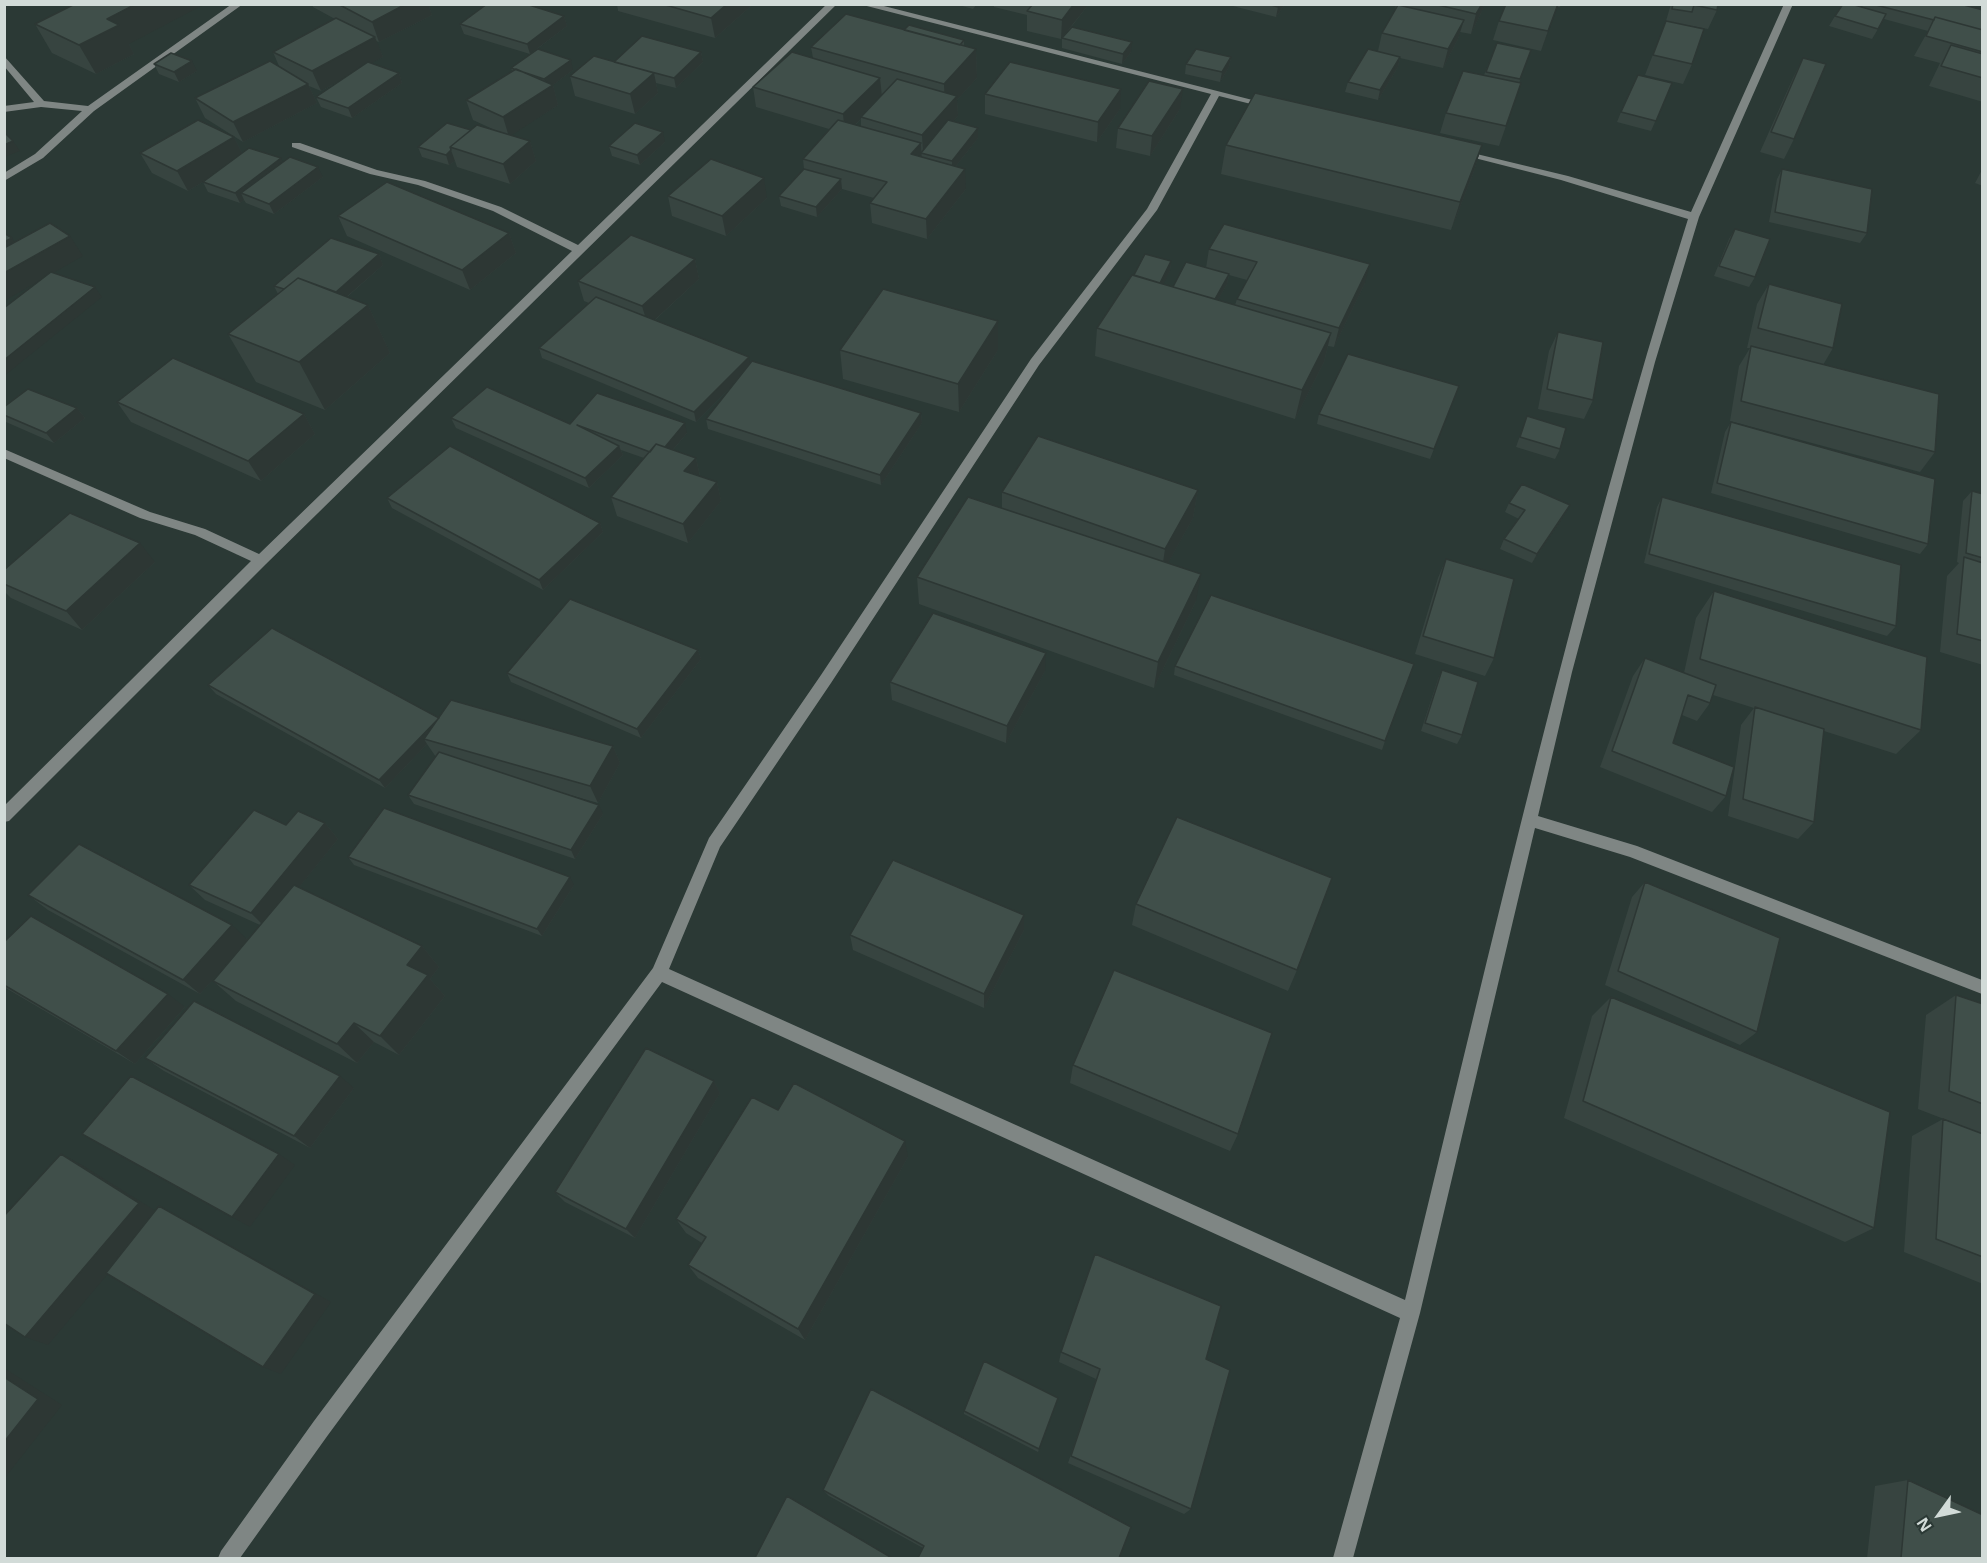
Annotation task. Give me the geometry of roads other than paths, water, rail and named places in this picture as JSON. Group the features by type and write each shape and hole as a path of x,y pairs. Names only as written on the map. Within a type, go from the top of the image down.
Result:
{"street":[{"path":"4,178 39,156 90,109 239,4"},
{"path":"4,816 261,560 833,4"},
{"path":"863,4 1286,110"},
{"path":"1343,1558 1411,1313 1568,660 1649,362 1694,217 1789,4"},
{"path":"4,59 41,104"},
{"path":"228,1558 321,1428 659,973 714,843 826,680 1035,362 1152,210 1216,93"},
{"path":"4,109 41,104 90,109"},
{"path":"296,145 374,172 421,183 497,209 579,250"},
{"path":"1448,150 1564,178 1694,217"},
{"path":"4,453 145,514 200,532 261,560"},
{"path":"1528,820 1632,851 1983,987"},
{"path":"659,973 1411,1313"}]}
